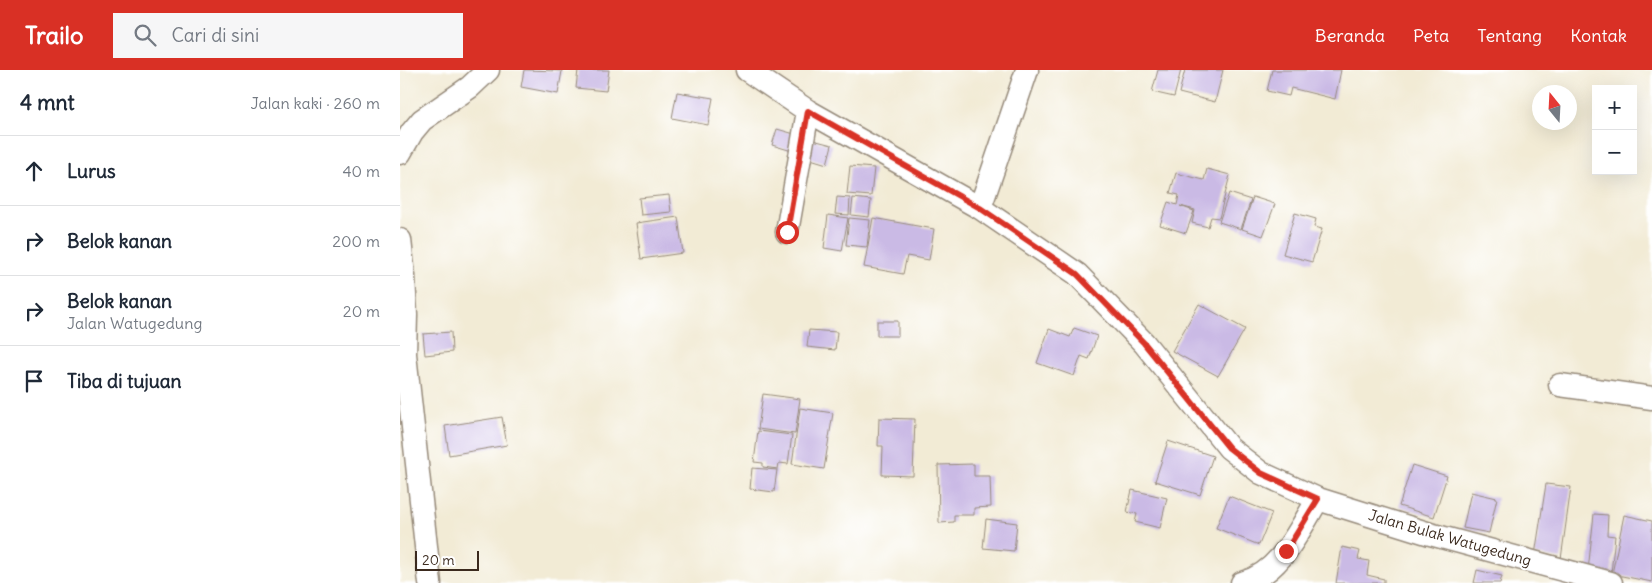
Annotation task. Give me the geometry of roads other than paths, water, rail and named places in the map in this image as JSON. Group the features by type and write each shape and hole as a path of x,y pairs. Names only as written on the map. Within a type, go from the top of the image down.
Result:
{"street":[{"path":"400,152 422,120 470,87 488,70"},
{"name":"Jalan Bulak Watugedung","path":"747,70 808,111 980,208 1077,274 1144,343 1229,448 1261,473 1318,499 1430,534 1611,583"},
{"path":"980,208 1027,70"},
{"path":"787,232 808,111"},
{"path":"400,240 405,296 405,354 430,583"},
{"path":"1560,385 1652,398"},
{"path":"1242,583 1269,569 1286,551 1318,499"}]}
